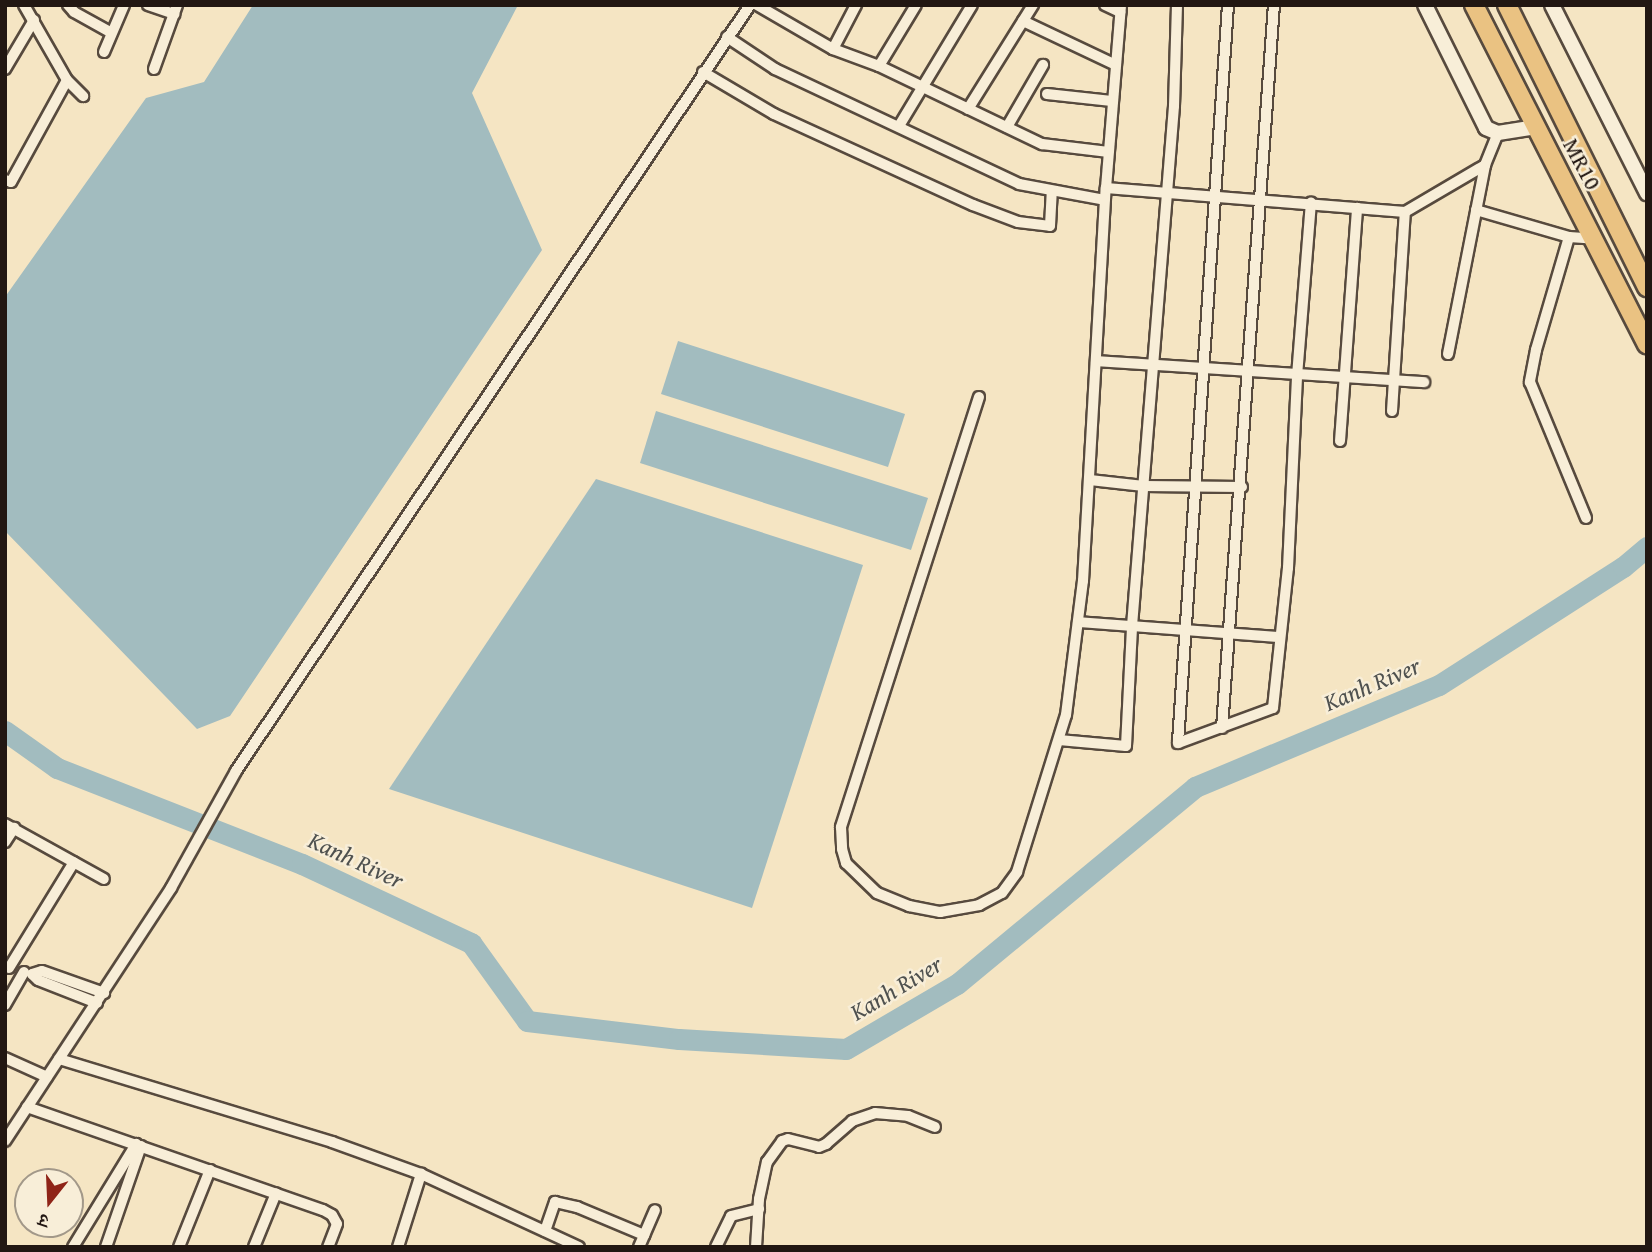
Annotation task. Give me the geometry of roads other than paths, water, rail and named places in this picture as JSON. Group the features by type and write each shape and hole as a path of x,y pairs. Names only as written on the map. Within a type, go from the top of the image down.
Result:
{"main road":[{"name":"MR10","path":"1474,5 1647,345"},
{"name":"MR10","path":"1507,5 1647,288"}],"street":[{"path":"24,5 66,80 83,96"},
{"path":"68,5 74,12 110,32"},
{"path":"104,52 110,32 124,5"},
{"path":"148,5 176,9 153,69"},
{"path":"5,1141 170,888 236,771 750,5"},
{"path":"757,5 833,49 879,66 1042,144 1109,152"},
{"path":"833,49 856,5"},
{"path":"879,66 916,5"},
{"path":"899,126 972,5"},
{"path":"968,109 1033,5"},
{"path":"979,397 841,827 846,863 877,893 909,906 940,912 979,905 1003,892 1017,872 1066,715 1078,622 1090,480 1105,194 1114,64 1121,9 1105,5"},
{"path":"1059,740 1126,746 1132,626 1174,106 1177,5"},
{"path":"1228,5 1178,743 1273,708 1288,568 1297,376 1311,203"},
{"path":"1222,728 1242,487 1259,200 1275,5"},
{"path":"1425,5 1486,128 1498,134 1535,127"},
{"path":"1552,5 1647,193"},
{"path":"5,69 34,20"},
{"path":"1023,21 1114,64"},
{"path":"727,37 775,69 1019,184 1052,191 1105,194 1165,192 1405,212 1485,165"},
{"path":"1007,127 1043,65"},
{"path":"703,72 774,114 973,205 1018,222 1049,226 1052,191"},
{"path":"5,180 11,182 66,80"},
{"path":"1047,94 1112,101"},
{"path":"1447,354 1485,165 1498,134"},
{"path":"1340,441 1357,208"},
{"path":"1476,210 1569,237 1595,239"},
{"path":"1392,411 1405,212"},
{"path":"1569,237 1533,361 1530,382 1586,518"},
{"path":"1096,361 1297,376 1424,382"},
{"path":"1090,480 1144,486 1242,487"},
{"path":"1078,622 1279,637"},
{"path":"5,842 9,826 104,879"},
{"path":"74,862 7,967 28,973 38,980 104,993"},
{"path":"5,1005 28,973"},
{"path":"66,985 97,1003"},
{"path":"5,1058 47,1077"},
{"path":"59,1059 332,1142 421,1174 579,1247"},
{"path":"27,1107 332,1215 337,1224 328,1247"},
{"path":"756,1247 767,1162 782,1141 788,1139 819,1147 852,1121 875,1113 908,1116 935,1127"},
{"path":"73,1247 138,1145"},
{"path":"106,1247 138,1145"},
{"path":"179,1247 210,1170"},
{"path":"398,1247 421,1174"},
{"path":"254,1247 276,1193"},
{"path":"545,1231 555,1202 577,1207 644,1235"},
{"path":"716,1247 731,1216 759,1209"},
{"path":"639,1247 655,1210"}],"water":[{"path":"253,5 518,5 472,93 542,250 230,716 197,729 5,531 5,297 146,98 204,82"},
{"path":"678,341 905,414 888,467 661,394"},
{"path":"656,411 928,498 911,550 640,463"},
{"path":"596,479 863,565 752,908 389,789"}],"waterway":[{"name":"Kanh River","path":"5,731 57,768 302,864 471,943 527,1021 679,1039 846,1049 957,984 1195,787 1439,685 1623,567 1647,547"}]}
